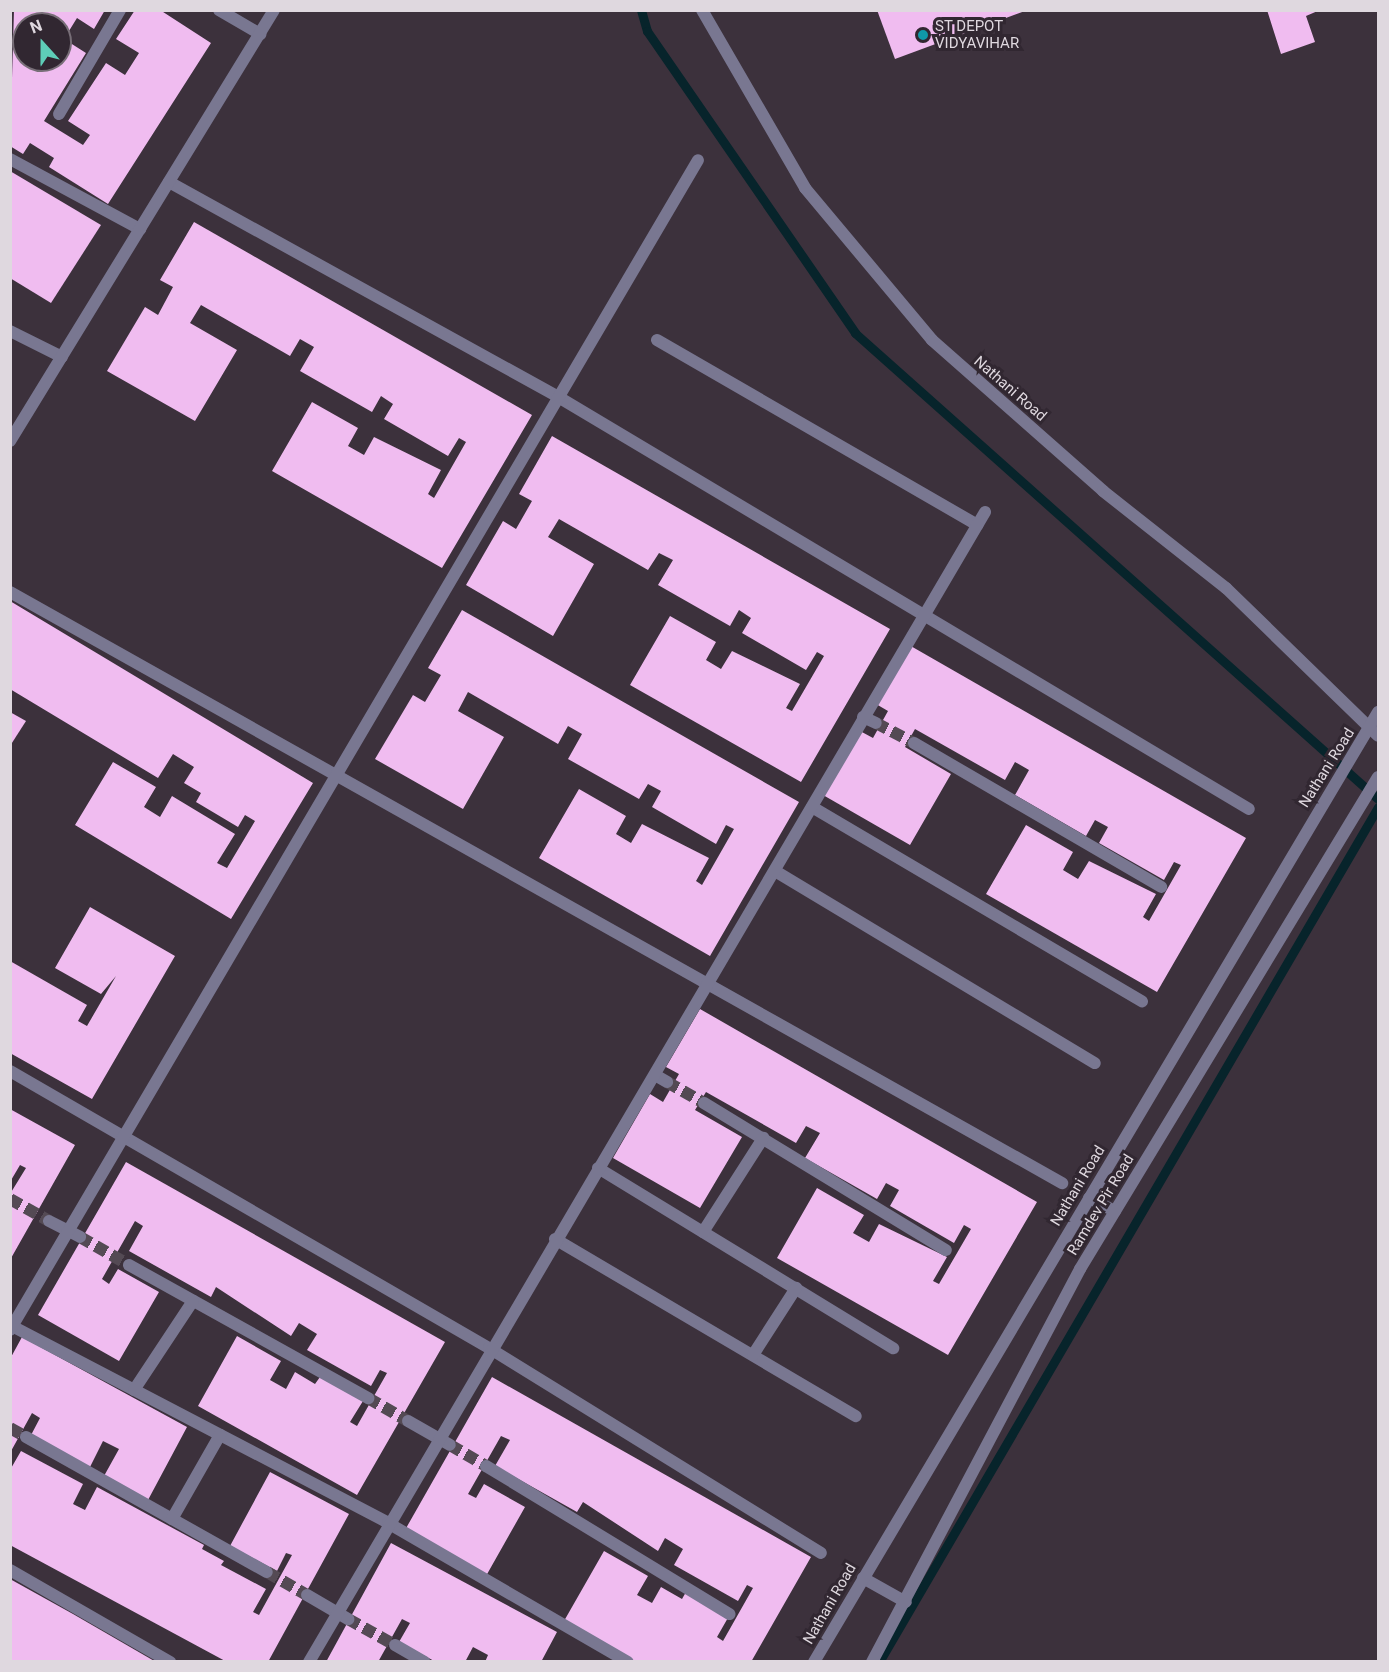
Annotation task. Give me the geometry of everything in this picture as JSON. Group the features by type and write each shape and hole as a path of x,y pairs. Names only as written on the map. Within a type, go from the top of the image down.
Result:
{"street":[{"path":"59,114 120,10"},
{"path":"219,10 260,34"},
{"path":"10,441 274,10"},
{"name":"Nathani Road","path":"702,10 805,188 932,340 1103,491 1226,588 1374,732"},
{"path":"10,159 140,229"},
{"path":"628,1662 388,1523 11,1327 75,1234 124,1138 698,160"},
{"path":"169,182 560,398 923,611 1249,809"},
{"path":"10,331 62,357"},
{"path":"657,340 977,525"},
{"path":"309,1662 342,1616 388,1523 489,1348 710,987 923,611 985,512"},
{"path":"10,592 340,773 710,987 1062,1183"},
{"name":"Nathani Road","path":"814,1662 1353,755 1374,732 1378,712"},
{"path":"863,717 876,723"},
{"path":"914,742 1161,887"},
{"name":"Ramdev Pir Road","path":"872,1662 1115,1211 1378,777"},
{"path":"812,807 1142,1001"},
{"path":"775,871 1095,1063"},
{"path":"10,1071 489,1348 821,1552"},
{"path":"655,1075 667,1082"},
{"path":"704,1103 946,1250"},
{"path":"703,1232 763,1138"},
{"path":"598,1168 893,1348"},
{"path":"1089,1198 1115,1211"},
{"path":"49,1221 75,1234"},
{"path":"555,1239 856,1416"},
{"path":"129,1265 368,1398"},
{"path":"753,1355 795,1288"},
{"path":"134,1390 193,1300"},
{"path":"408,1421 450,1445"},
{"path":"172,1519 220,1435"},
{"path":"26,1437 267,1572"},
{"path":"486,1466 729,1614"},
{"path":"10,1570 170,1662"},
{"path":"863,1578 906,1602"},
{"path":"307,1595 342,1616"},
{"path":"396,1645 424,1662"}],"building":[{"path":"14,10 105,10 94,29 77,18 72,26 72,12 14,12"},
{"path":"135,10 160,10 211,43 108,204 49,167 54,158 30,143 23,154 10,146 12,72 72,72 72,44 86,53 44,121 83,145 90,135 68,121 106,63 125,75 139,53 116,39"},
{"name":"ST DEPOT VIDYAVIHAR","path":"877,10 1025,10 1025,11 895,59"},
{"path":"1267,10 1320,10 1306,16 1315,42 1281,54"},
{"path":"10,171 101,225 51,303 10,278"},
{"path":"194,222 532,415 442,568 272,471 312,402 358,428 348,446 364,455 374,437 441,470 428,494 434,498 466,442 459,438 448,456 384,419 393,404 381,396 372,412 300,371 314,347 300,339 290,356 201,305 190,323 237,350 195,421 107,371 145,307 158,315 173,287 160,280"},
{"path":"552,436 890,629 801,782 630,685 670,616 716,642 706,660 721,669 732,651 800,684 786,708 792,711 824,656 817,652 806,670 742,633 751,618 739,610 730,626 658,585 673,560 659,553 648,570 559,519 548,537 594,564 553,636 466,585 503,521 516,529 532,501 519,494"},
{"path":"10,601 313,783 231,919 75,825 113,762 156,787 144,807 160,817 172,796 235,834 217,863 227,868 255,821 245,815 238,827 196,802 201,793 184,783 194,767 173,754 158,778 10,689"},
{"path":"462,610 799,802 710,956 539,858 579,789 626,816 616,834 631,843 642,824 709,858 696,881 702,885 734,829 726,825 716,844 652,807 661,791 648,784 639,799 568,759 582,734 568,726 558,744 468,692 458,711 504,737 463,809 375,759 413,695 425,702 441,675 428,668"},
{"path":"909,645 1246,838 1157,992 986,894 1026,825 1073,852 1063,870 1078,879 1089,861 1156,894 1143,917 1149,921 1181,865 1174,862 1164,880 1099,843 1108,827 1095,820 1086,836 1015,795 1029,770 1015,762 1005,780 915,729 905,747 951,774 910,845 823,795 860,731 873,738 888,711 876,704"},
{"path":"10,712 26,721 10,746"},
{"path":"90,907 175,956 92,1099 10,1053 10,961 87,1005 78,1021 87,1026 116,976 101,994 55,968"},
{"path":"700,1009 1037,1202 948,1355 777,1258 817,1188 864,1215 853,1233 869,1242 879,1224 947,1257 933,1281 939,1284 971,1229 964,1225 954,1243 890,1206 899,1190 886,1183 877,1199 805,1158 820,1133 806,1126 796,1143 706,1092 695,1110 742,1137 700,1208 613,1158 650,1094 663,1102 679,1074 666,1067"},
{"path":"10,1109 75,1145 10,1260 10,1194 26,1168 20,1165 10,1182"},
{"path":"126,1162 445,1342 357,1495 198,1406 237,1336 281,1361 270,1380 286,1389 295,1372 315,1384 320,1377 363,1401 350,1422 357,1426 387,1373 380,1370 371,1386 307,1350 317,1334 299,1323 291,1336 216,1287 211,1297 129,1251 143,1226 135,1221 102,1279 109,1284 118,1269 159,1292 119,1361 38,1315"},
{"path":"22,1337 187,1427 148,1500 104,1476 119,1449 103,1441 89,1469 30,1437 40,1418 32,1413 10,1453 10,1359"},
{"path":"492,1377 811,1557 751,1662 637,1662 564,1621 604,1551 648,1576 637,1595 652,1603 661,1587 682,1599 686,1592 729,1616 717,1637 723,1641 753,1588 747,1585 738,1601 674,1565 683,1549 665,1538 658,1551 583,1502 577,1512 495,1466 510,1440 501,1436 468,1494 476,1498 484,1484 525,1507 486,1576 405,1530"},
{"path":"21,1451 83,1484 73,1504 85,1510 97,1487 204,1545 202,1549 224,1561 221,1565 266,1589 253,1612 259,1615 292,1555 286,1553 277,1571 230,1546 270,1472 349,1514 268,1662 227,1662 10,1545 10,1470"},
{"path":"391,1543 557,1632 541,1662 485,1662 488,1655 473,1647 465,1662 436,1662 399,1642 410,1623 402,1619 378,1662 326,1662"},
{"path":"10,1579 73,1614 156,1662 10,1662"}],"waterway":[{"path":"641,10 647,31 855,333 1378,799"},
{"path":"879,1662 1378,807"}],"tunnel":[{"path":"876,723 914,743"},
{"path":"667,1082 704,1103"},
{"path":"10,1199 49,1221"},
{"path":"80,1237 129,1265"},
{"path":"368,1398 408,1421"},
{"path":"10,1428 26,1437"},
{"path":"450,1445 486,1466"},
{"path":"267,1572 307,1595"},
{"path":"348,1619 395,1645"}],"place":[{"name":"ST DEPOT VIDYAVIHAR","path":"923,35"}]}
